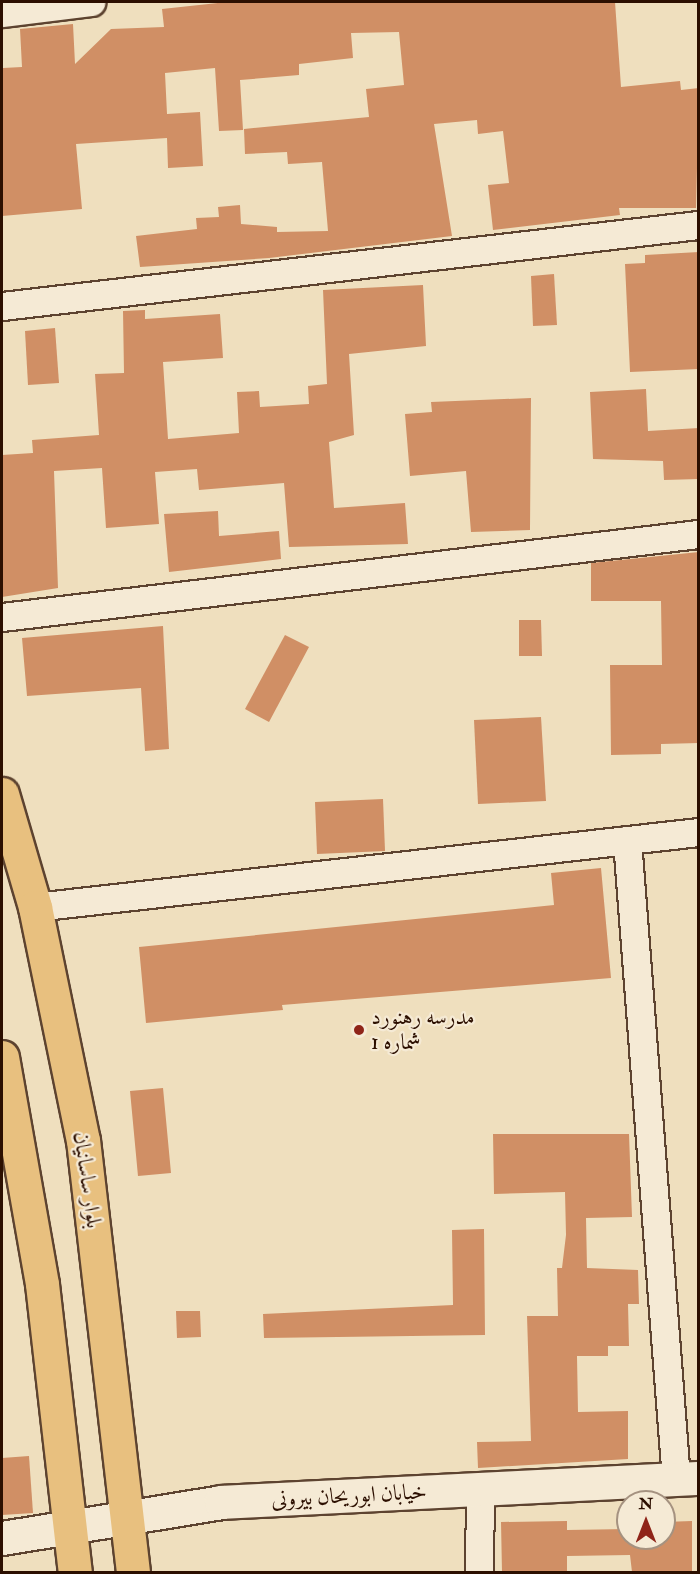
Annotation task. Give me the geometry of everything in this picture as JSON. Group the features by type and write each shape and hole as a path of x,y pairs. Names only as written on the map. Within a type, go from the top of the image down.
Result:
{"highway":[{"name":"بلوار ساسانیان","path":"2,794 35,908 83,1140 131,1516 134,1572"},
{"path":"2,1057 42,1284 73,1525 75,1572"}],"street":[{"path":"2,13 91,2"},
{"path":"2,306 699,225"},
{"path":"2,617 699,534"},
{"path":"35,908 699,832"},
{"path":"627,840 687,1479"},
{"name":"خیابان ابوریحان بیرونی","path":"2,1538 221,1502 687,1479"},
{"path":"479,1572 480,1489"}],"building":[{"path":"227,2 615,2 621,87 680,81 681,90 699,88 696,208 619,208 620,215 493,230 488,185 509,183 503,131 478,134 477,120 434,124 452,236 269,258 140,267 136,236 197,229 196,218 219,217 218,207 240,205 241,224 277,227 277,232 328,231 322,162 288,164 287,152 245,154 244,129 369,117 366,89 404,85 399,32 351,33 353,58 299,64 299,75 240,80 243,130 219,131 215,68 165,73 167,114 200,112 203,166 168,168 167,138 76,144 82,209 2,216 2,77 3,68 22,67 20,29 73,24 75,64 111,29 164,27 162,9"},
{"path":"699,252 699,369 630,372 625,264 645,263 645,255"},
{"path":"554,274 557,325 533,326 531,276"},
{"path":"423,285 426,346 349,354 354,435 329,442 334,508 405,503 408,544 289,547 284,483 199,490 197,469 155,472 159,524 106,528 102,468 54,471 58,588 2,597 2,455 33,453 32,440 99,435 95,374 124,373 123,311 145,310 145,319 220,314 223,358 163,362 168,439 239,433 237,392 259,391 260,407 309,404 308,386 327,384 323,290"},
{"path":"55,328 59,383 28,385 25,331"},
{"path":"646,389 648,431 699,428 699,479 664,480 663,461 593,459 590,392"},
{"path":"531,398 530,530 471,532 466,471 410,476 405,414 432,412 431,402"},
{"path":"218,511 219,536 279,531 281,559 169,572 164,514"},
{"path":"699,552 699,743 661,744 661,754 611,755 610,665 662,665 661,601 591,601 591,563"},
{"path":"519,620 541,620 542,656 519,656"},
{"path":"163,626 169,749 145,751 141,688 27,696 22,638"},
{"path":"285,635 309,647 269,722 245,709"},
{"path":"541,717 546,801 478,804 474,720"},
{"path":"383,799 385,851 317,854 315,802"},
{"path":"601,868 611,978 282,1005 283,1010 146,1023 139,947 554,905 551,873"},
{"path":"163,1088 171,1173 138,1176 130,1091"},
{"path":"493,1134 629,1134 632,1217 586,1218 587,1268 638,1270 639,1304 628,1304 629,1346 608,1346 608,1356 577,1356 578,1412 628,1411 628,1459 478,1468 477,1442 531,1441 527,1316 558,1316 557,1268 562,1268 566,1235 565,1192 494,1194"},
{"path":"484,1229 485,1335 264,1338 263,1314 453,1305 452,1230"},
{"path":"176,1311 200,1311 201,1337 177,1338"},
{"path":"29,1456 33,1513 2,1515 2,1458"},
{"path":"567,1521 567,1530 616,1529 616,1550 676,1550 676,1522 692,1521 692,1572 632,1572 630,1555 567,1556 567,1572 502,1572 501,1522"}],"place":[{"name":"مدرسه رهنورد شماره 1","path":"359,1030"}]}
